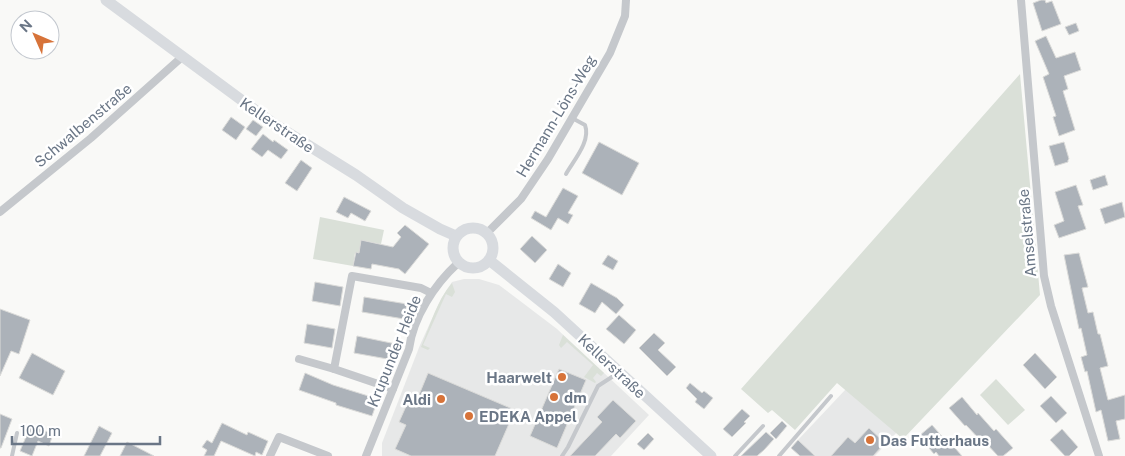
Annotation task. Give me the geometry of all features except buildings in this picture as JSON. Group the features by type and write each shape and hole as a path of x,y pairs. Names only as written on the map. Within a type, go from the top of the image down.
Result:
{"main road":[{"name":"Kellerstraße","path":"106,0 274,124 356,175 403,208 440,230 456,236"},
{"path":"474,227 487,233 493,246 489,260 480,267 468,268 458,263 452,250 456,236 461,231 474,227"},
{"name":"Kellerstraße","path":"489,260 554,312 711,456"}],"street":[{"name":"Hermann-Löns-Weg","path":"487,233 521,199 548,159 610,53 625,16 626,0"},
{"name":"Amselstraße","path":"1021,0 1044,276 1051,306 1099,456"},
{"name":"Schwalbenstraße","path":"0,212 132,102 182,57"},
{"name":"Krupunder Heide","path":"366,456 410,349 411,337 431,294 439,281 458,263"},
{"path":"334,369 352,276 421,288 431,294"},
{"path":"299,360 334,369 393,389"},
{"path":"270,456 279,436 328,456"}],"lane":[{"path":"566,174 586,139 587,132 585,125 572,118"},
{"path":"562,456 598,386 614,378 619,372"},
{"path":"779,456 831,396"},
{"path":"736,456 763,426"},
{"path":"12,456 17,433"}],"shaded area":[{"path":"1020,74 1040,295 903,439 837,383 795,430 772,410 768,413 741,389"},
{"path":"320,217 384,230 381,244 361,240 359,253 355,253 353,266 313,259"},
{"path":"464,279 479,279 499,285 557,329 649,415 611,456 382,456 382,443 420,345 441,299 452,282"},
{"path":"452,283 455,292 452,297 446,294 423,345 430,348 428,350 421,347 438,305"},
{"path":"563,335 604,373 601,376 597,373 593,378 595,383 584,377 593,365 567,342 561,348 559,345"},
{"path":"996,379 1025,410 1008,425 980,395"},
{"path":"846,389 897,432 875,456 815,456 798,440"}],"place":[{"name":"Haarwelt","path":"562,377"},
{"name":"dm","path":"554,397"},
{"name":"Aldi","path":"441,399"},
{"name":"EDEKA Appel","path":"469,416"},
{"name":"Das Futterhaus","path":"870,440"}]}
